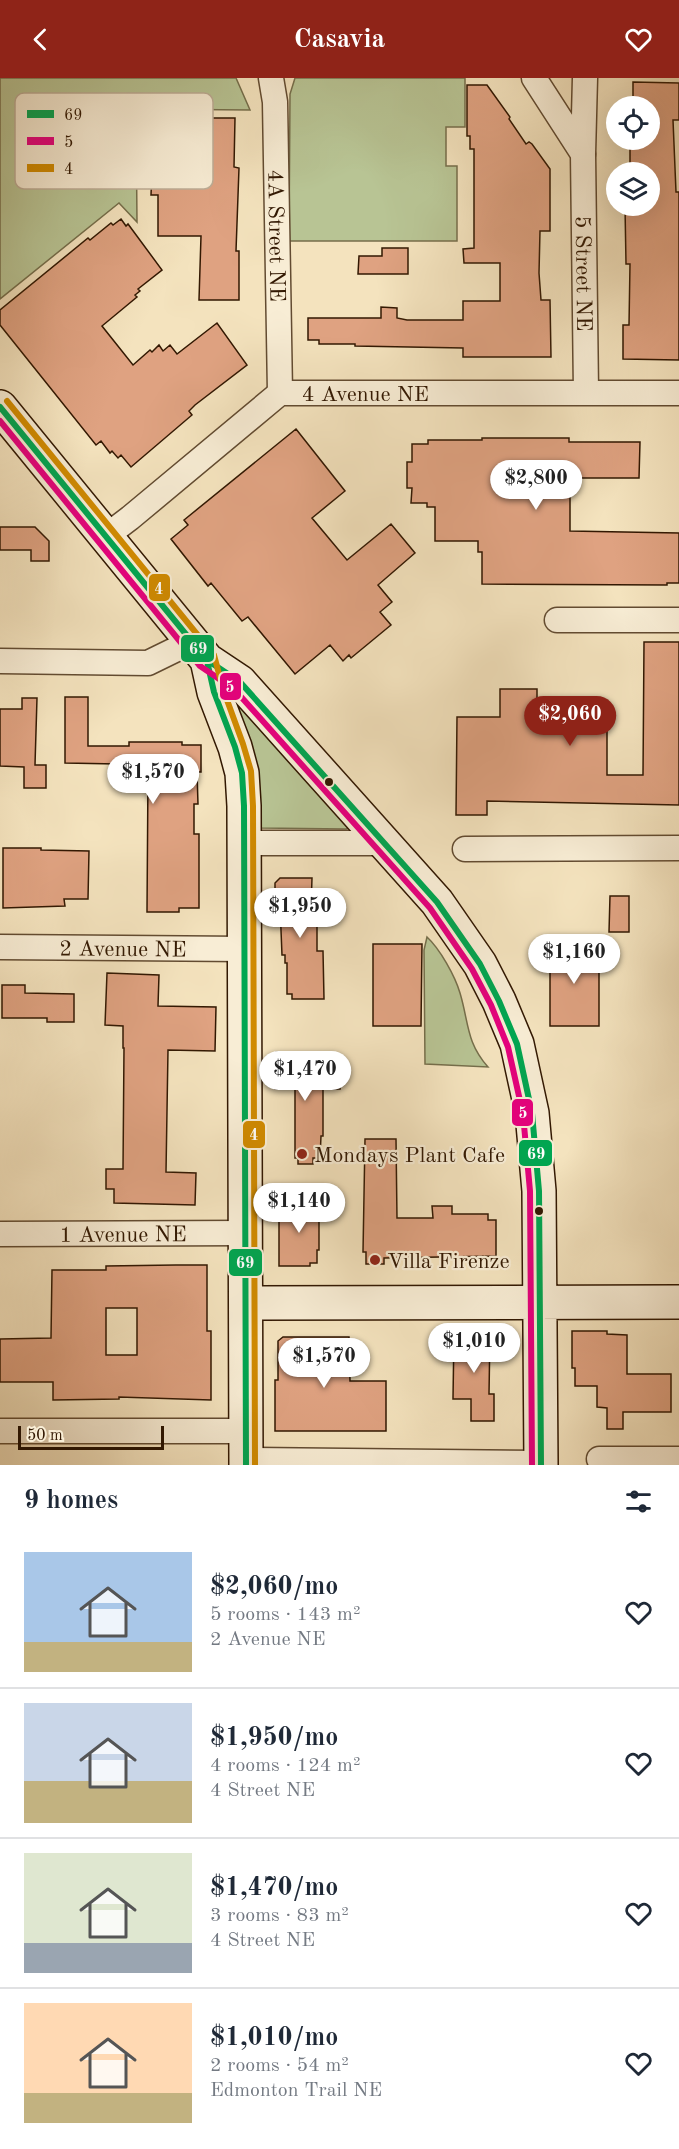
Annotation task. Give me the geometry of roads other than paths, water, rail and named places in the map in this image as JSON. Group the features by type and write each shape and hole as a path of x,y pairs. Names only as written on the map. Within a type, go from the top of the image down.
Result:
{"main road":[{"path":"0,407 200,651 240,682 437,902 480,964 499,1001 517,1044 532,1113 538,1180 541,1464"},
{"path":"200,651 235,747 242,773 245,949 246,1452"},
{"path":"246,1303 679,1302"}],"street":[{"name":"4A Street NE","path":"271,78 275,102 280,393"},
{"path":"534,78 584,154"},
{"name":"5 Street NE","path":"585,78 586,392"},
{"name":"4 Avenue NE","path":"105,537 280,393 679,393"},
{"path":"557,620 679,620"},
{"path":"0,661 148,663 200,651"},
{"path":"244,843 386,843"},
{"path":"465,849 679,848"},
{"name":"2 Avenue NE","path":"0,948 245,949"},
{"name":"1 Avenue NE","path":"0,1234 245,1233"},
{"path":"0,1431 246,1452 541,1464"},
{"path":"599,1459 679,1459"}],"place":[{"name":"Mondays Plant Cafe","path":"302,1154"},
{"name":"Villa Firenze","path":"375,1260"}]}
